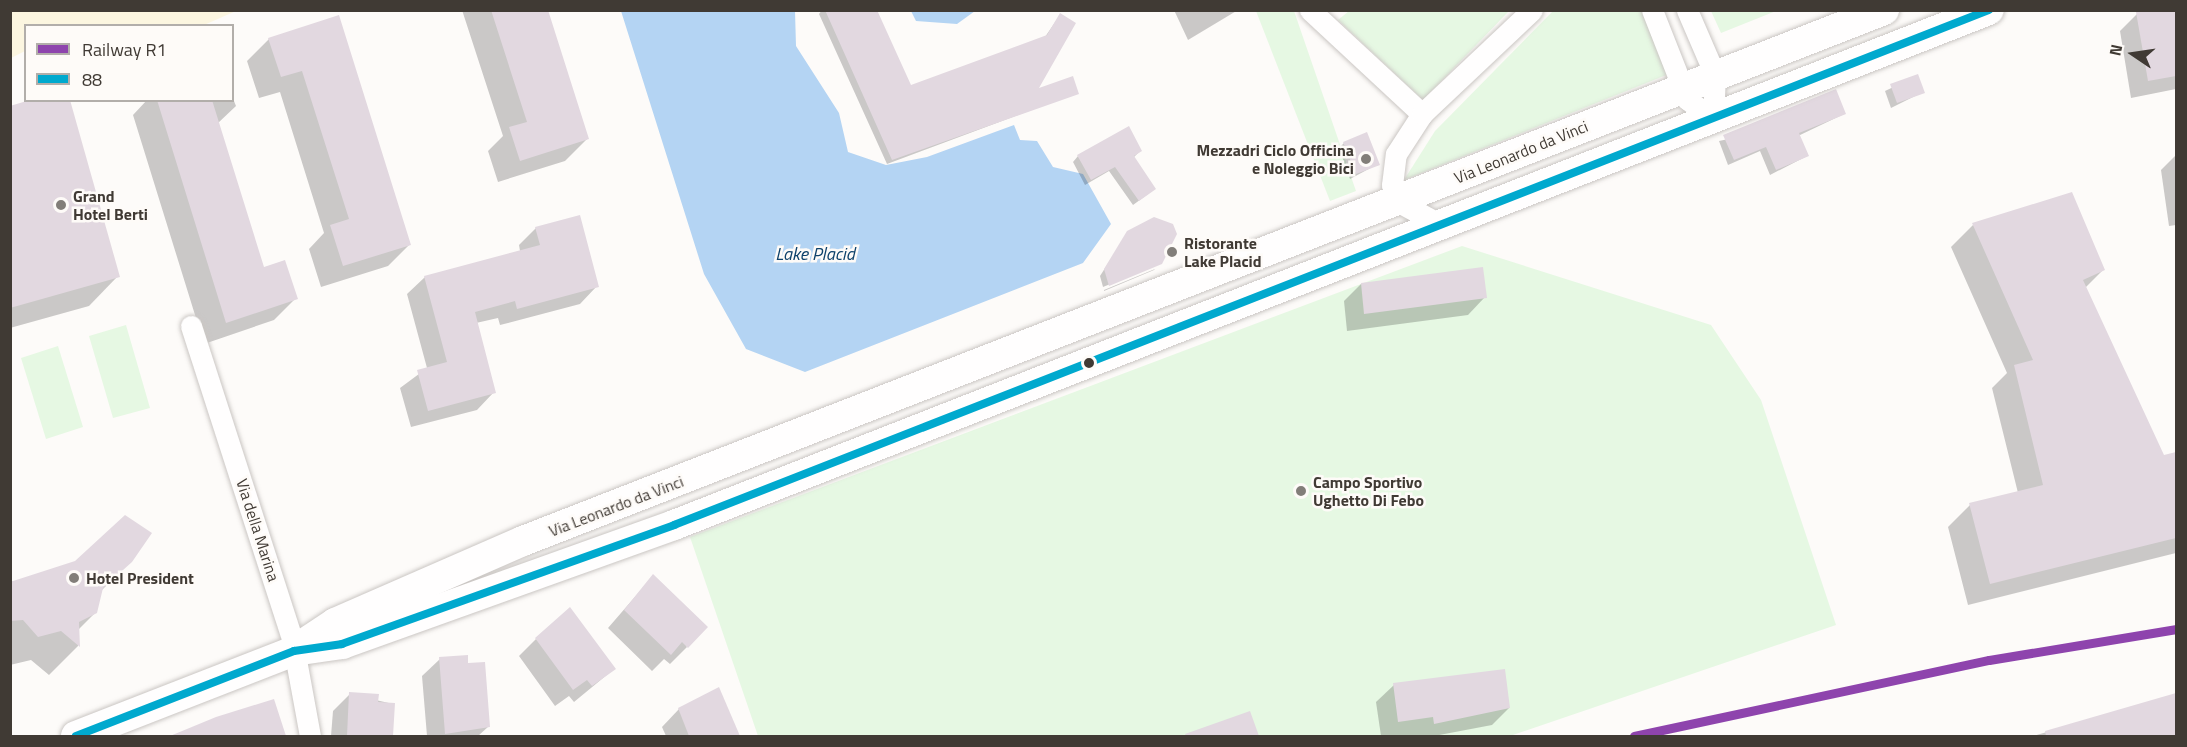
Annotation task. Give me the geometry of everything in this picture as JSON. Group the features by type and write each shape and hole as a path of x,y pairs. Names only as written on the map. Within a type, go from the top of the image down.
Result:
{"street":[{"path":"1310,10 1422,114"},
{"path":"1443,226 1397,201 1392,185 1396,153 1422,114 1532,10"},
{"path":"1652,10 1681,88 1693,108 1713,119 1715,75 1687,10"},
{"name":"Via Leonardo da Vinci","path":"294,651 335,623 523,542 937,377 1397,201 1884,10"},
{"path":"1875,56 1886,39 1953,10"},
{"name":"Via Leonardo da Vinci","path":"76,736 294,651 375,632 674,525 1489,208 1989,10"},
{"path":"1486,166 1471,186 1489,208"},
{"name":"Via della Marina","path":"192,326 294,651 310,736"},
{"path":"937,377 950,416"}],"green space":[{"path":"1256,11 1294,11 1356,191 1330,201"},
{"path":"1349,11 1509,11 1423,100 1338,20"},
{"path":"1553,11 1643,11 1669,74 1404,180 1435,131"},
{"path":"1711,11 1776,11 1721,33"},
{"name":"Campo Sportivo Ughetto Di Febo","path":"1462,246 1711,325 1761,400 1836,625 1510,736 758,736 690,537"},
{"path":"126,325 150,408 113,418 89,336"},
{"path":"58,346 83,427 46,439 21,358"}],"sand":[{"path":"11,10 236,11 206,24 24,24 24,52 11,58"}],"water":[{"name":"Lake Placid","path":"621,11 795,11 796,46 839,113 848,152 886,165 927,157 1014,125 1020,140 1037,141 1053,167 1083,174 1111,224 1083,263 805,372 746,349 704,274"},
{"path":"911,11 975,11 957,24 916,21"}],"building":[{"path":"491,10 548,10 589,139 520,161 509,127 527,122"},
{"path":"825,10 877,10 911,85 1047,35 1060,13 1076,23 1039,88 1073,76 1079,94 892,160"},
{"path":"2176,10 2176,76 2148,81 2136,12"},
{"path":"339,15 411,245 343,266 330,225 349,219 302,71 281,77 268,38"},
{"path":"1918,74 1925,93 1897,103 1890,84"},
{"path":"1836,89 1846,114 1799,133 1809,156 1776,170 1766,147 1734,160 1723,135"},
{"path":"24,102 71,102 120,277 10,308 10,106"},
{"path":"158,102 213,102 264,267 285,260 298,299 226,323"},
{"path":"1129,126 1142,151 1134,156 1156,189 1139,201 1115,167 1091,180 1077,155"},
{"path":"1367,132 1380,165 1356,174 1343,142"},
{"path":"2072,192 2105,270 2083,280 2164,455 2176,452 2176,538 1990,584 1969,503 2043,485 2014,365 2033,360 1972,223"},
{"path":"580,215 599,287 517,309 515,301 475,312 496,393 428,411 417,370 447,362 424,276 540,245 535,227"},
{"path":"1154,217 1173,224 1177,234 1162,264 1109,286 1104,269 1127,231"},
{"path":"1483,267 1487,298 1364,314 1361,283"},
{"name":"Hotel President","path":"125,515 152,533 132,562 103,588 97,613 79,622 80,647 61,631 38,637 23,620 10,621 10,582 75,561"},
{"path":"653,574 708,627 688,648 682,642 671,655 624,610"},
{"path":"570,607 616,669 592,686 587,680 573,690 535,638"},
{"path":"468,655 468,663 485,662 490,727 445,734 439,657"},
{"path":"1505,669 1510,708 1434,724 1433,717 1398,722 1393,683"},
{"path":"719,687 740,736 689,736 678,708"},
{"path":"349,692 379,694 378,702 395,703 393,736 347,736"},
{"path":"2176,693 2176,736 2046,736 2045,731"},
{"path":"274,699 286,736 170,736 216,717"},
{"path":"1250,711 1259,736 1186,736 1185,734"}],"rail line":[{"name":"R1","path":"1634,736 1989,660 2176,629"}],"transit line":[{"name":"88","path":"76,736 294,651 342,644 674,525 1989,10"}],"place":[{"name":"Mezzadri Ciclo Officina e Noleggio Bici","path":"1366,159"},
{"name":"Grand Hotel Berti","path":"61,205"},
{"name":"Ristorante Lake Placid","path":"1172,252"},
{"name":"Campo Sportivo Ughetto Di Febo","path":"1301,491"},
{"name":"Hotel President","path":"74,578"}]}
